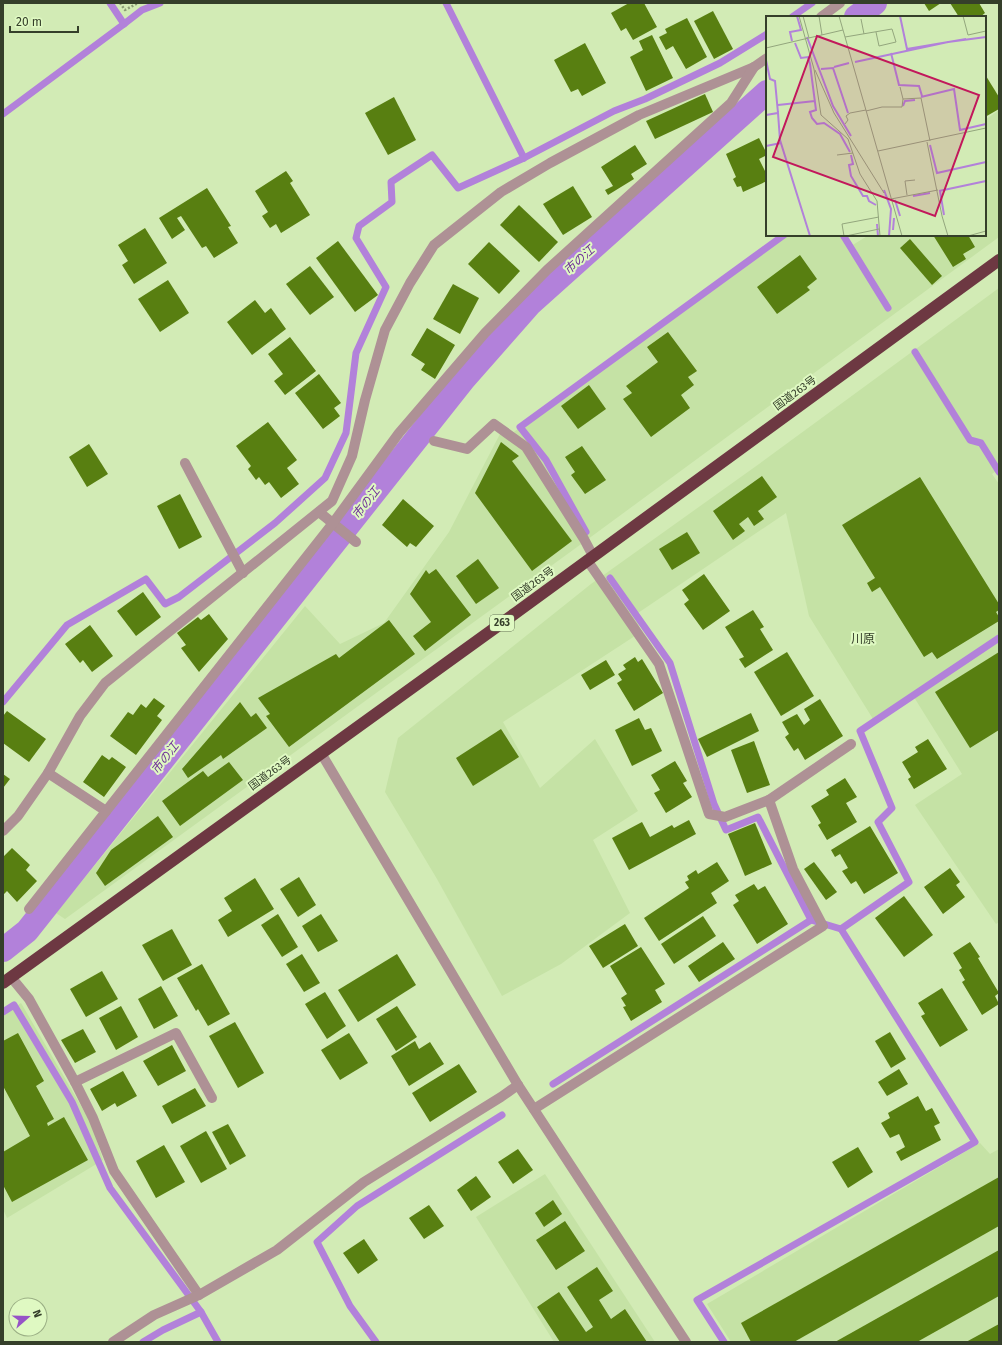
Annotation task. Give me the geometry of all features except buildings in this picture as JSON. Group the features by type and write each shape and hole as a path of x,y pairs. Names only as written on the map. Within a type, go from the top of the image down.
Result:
{"highway":[{"name":"国道263号","path":"7,980 999,260"}],"street":[{"path":"822,16 840,3"},
{"path":"3,831 18,816 48,773 80,716 105,683 332,501 352,456 365,400 385,330 410,283 434,245 502,192 550,163 638,115 754,67 766,59"},
{"path":"29,909 333,523 400,433 485,333 547,270 731,103 754,67"},
{"path":"434,441 467,449 494,424 526,447 584,539 590,558 659,664 709,814 725,817 769,800 851,744"},
{"path":"185,463 243,573"},
{"path":"319,512 356,542"},
{"path":"321,753 518,1085 686,1342"},
{"path":"48,773 106,811"},
{"path":"534,1109 823,926 793,869 769,800"},
{"path":"7,980 29,999 93,1118 114,1171 199,1295"},
{"path":"75,1082 176,1033 212,1098"},
{"path":"113,1342 154,1315 199,1295 277,1250 364,1182 518,1085"}],"path":[{"path":"120,3 125,10 138,3"}],"shaded area":[{"path":"999,110 999,237 584,542 65,919 56,913 305,606 340,644 384,623 449,532 500,434 511,434 787,236 844,236 851,246 867,236 986,236 986,119"},
{"path":"999,288 999,469 992,474 999,484 999,922 996,924 915,805 962,774 912,694 873,719 809,616 786,513 635,615 641,632 503,722 540,788 595,739 638,811 593,840 630,913 561,964 502,996 437,879 385,792 398,738 591,584 759,464"},
{"path":"21,1003 91,1123 103,1160 7,1218 3,1209 3,1016"},
{"path":"980,1143 990,1154 999,1149 999,1342 731,1342 707,1304"},
{"path":"545,1174 655,1342 554,1342 476,1217"}],"waterway":[{"path":"110,3 124,24"},
{"path":"3,114 142,10 160,3"},
{"path":"446,3 524,158"},
{"path":"793,16 812,3"},
{"name":"市の江","path":"857,16 875,3"},
{"path":"3,702 67,625 146,579 165,604 179,597 275,523 325,478 346,433 356,353 386,287 356,238 359,226 392,202 391,182 432,155 458,188 524,158 614,111 645,99 720,63 766,35"},
{"name":"市の江","path":"3,950 27,931 464,379 530,304 766,93"},
{"path":"586,532 546,460 520,427 783,236"},
{"path":"844,236 888,308"},
{"path":"915,352 970,440 981,443 999,472"},
{"path":"610,578 670,663 714,804 726,830 758,817 811,920 841,929 975,1142 697,1300 724,1342"},
{"path":"841,929 909,882 878,822 892,808 860,731 999,638"},
{"path":"553,1084 811,920"},
{"path":"3,1012 14,1005 72,1102 110,1188 201,1312 218,1342"},
{"path":"376,1342 350,1306 317,1242 357,1206 502,1115"},
{"path":"143,1342 163,1330 201,1312"}],"district":[{"name":"川原","path":"863,639"}]}
